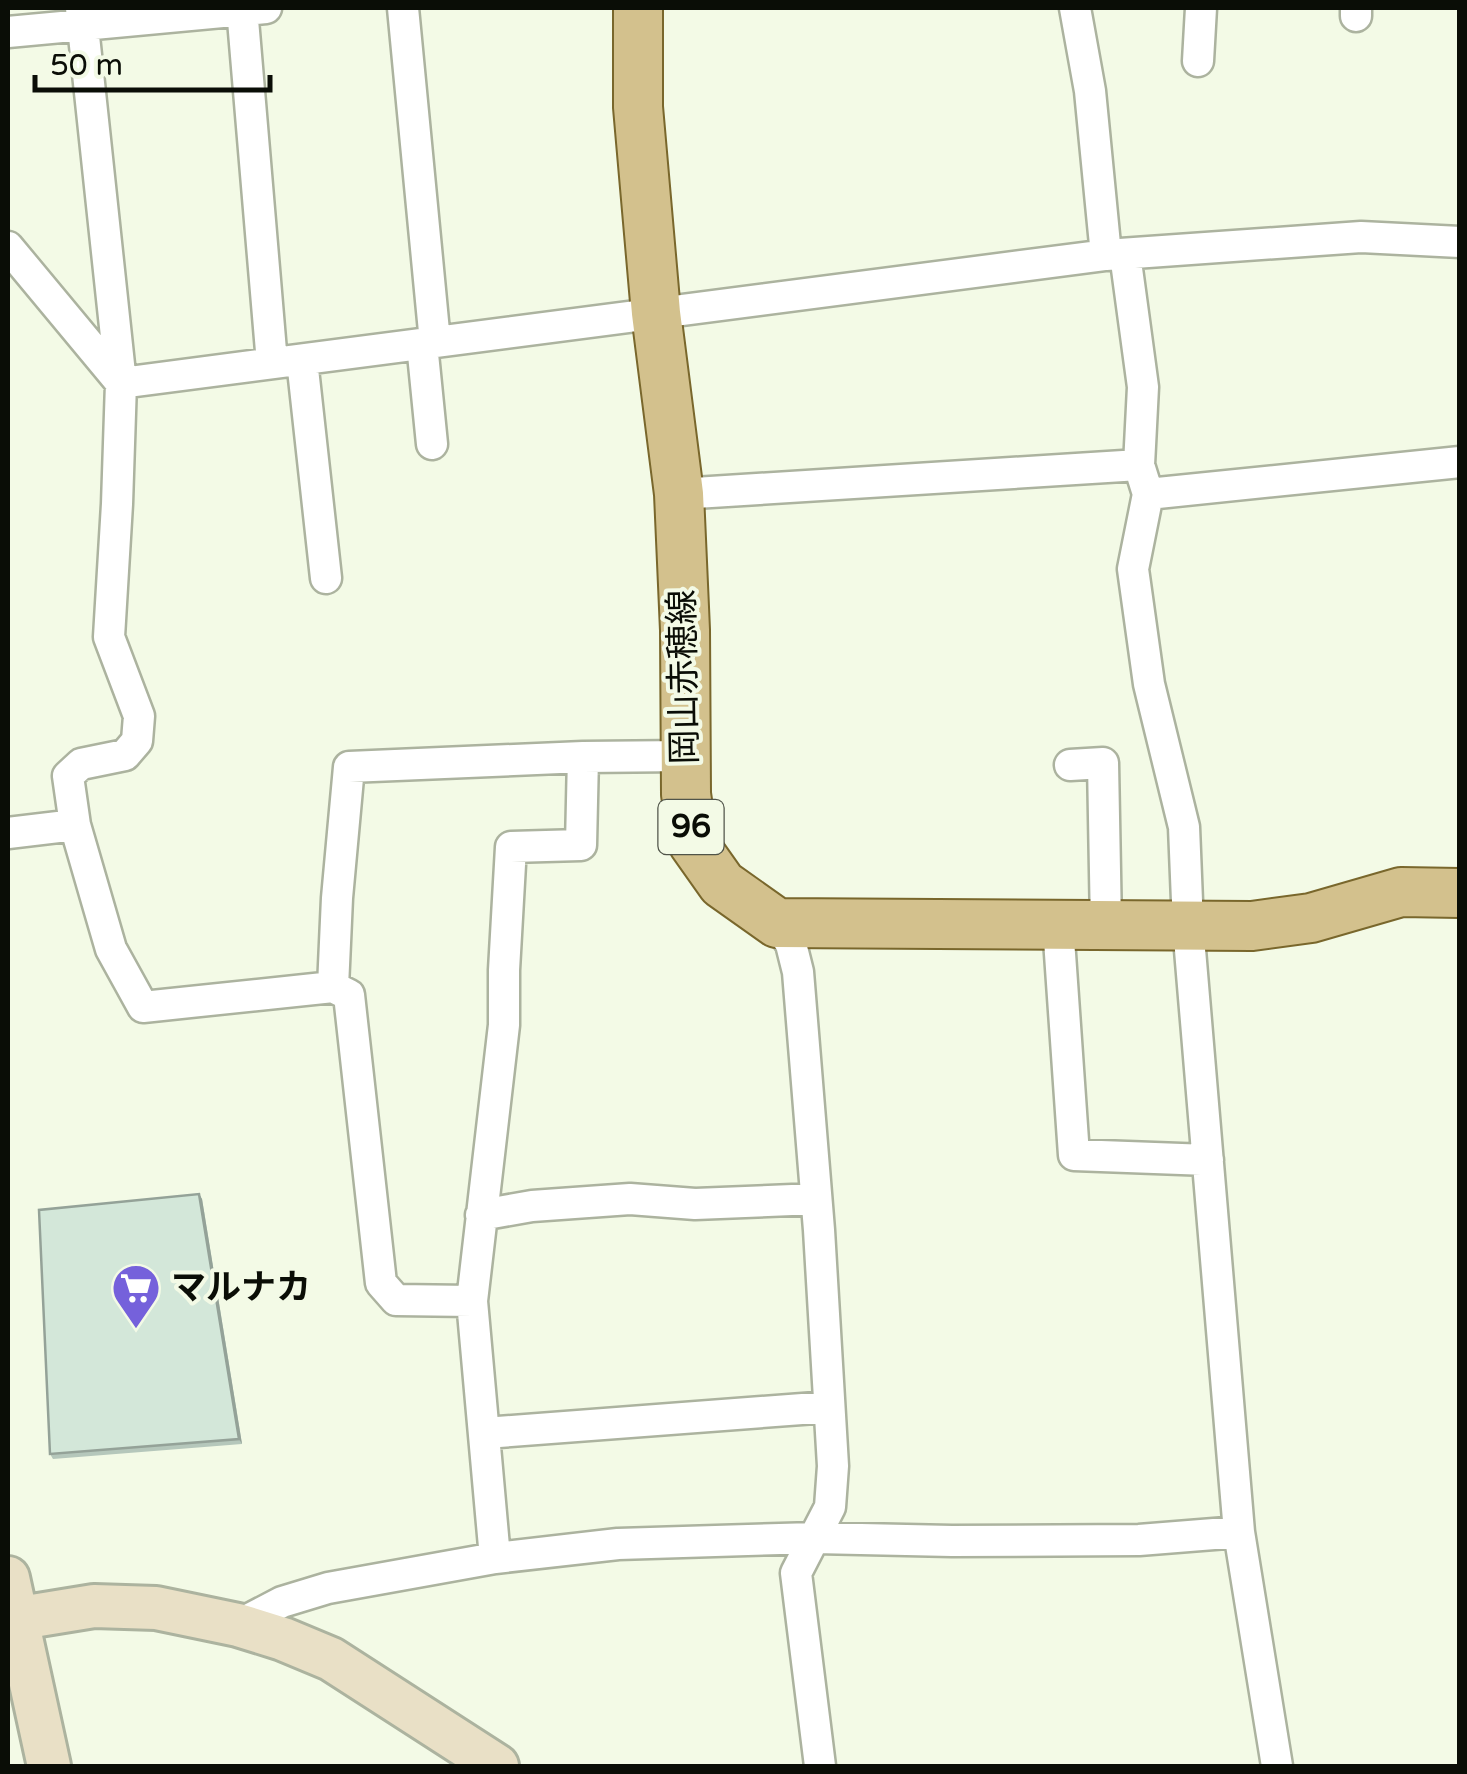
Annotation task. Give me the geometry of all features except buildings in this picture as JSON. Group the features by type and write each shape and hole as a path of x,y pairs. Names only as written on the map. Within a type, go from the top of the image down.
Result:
{"main road":[{"name":"岡山赤穂線","path":"638,8 638,106 656,313 679,494 686,794 692,843 722,884 777,924"},
{"path":"777,924 1252,926 1311,918 1402,892 1460,892"}],"street":[{"path":"8,32 82,16 250,8 287,361 326,578"},
{"path":"403,8 432,444"},
{"path":"1074,8 1142,387 1144,479 1133,569 1149,684 1184,827 1188,926 1239,1532 1277,1766"},
{"path":"1198,61 1201,8"},
{"path":"82,16 121,383 109,637 139,716 138,742 125,755 80,764 68,776 75,825 110,950 143,1006 332,987 348,995 381,1283 396,1300 472,1301"},
{"path":"121,383 1116,255 1362,236 1460,242"},
{"path":"8,247 121,383"},
{"path":"679,494 1144,479 1460,462"},
{"path":"332,987 349,767 686,756"},
{"path":"495,1558 472,1301 504,1025 510,847 581,844 583,757"},
{"path":"1070,765 1104,763 1106,926"},
{"path":"8,833 75,825"},
{"path":"777,924 791,944 798,972 830,1407 830,1507 796,1574 820,1766"},
{"path":"1058,925 1074,1154 1208,1160"},
{"path":"481,1215 532,1206 630,1199 695,1204 816,1199"},
{"path":"485,1433 830,1407"},
{"path":"238,1625 282,1602 328,1588 495,1558 618,1544 816,1538 952,1542 1140,1540 1239,1532"},
{"path":"50,1766 10,1606 172,1610 282,1639 331,1659 497,1766"}],"place":[{"name":"マルナカ","path":"136,1330"}]}
